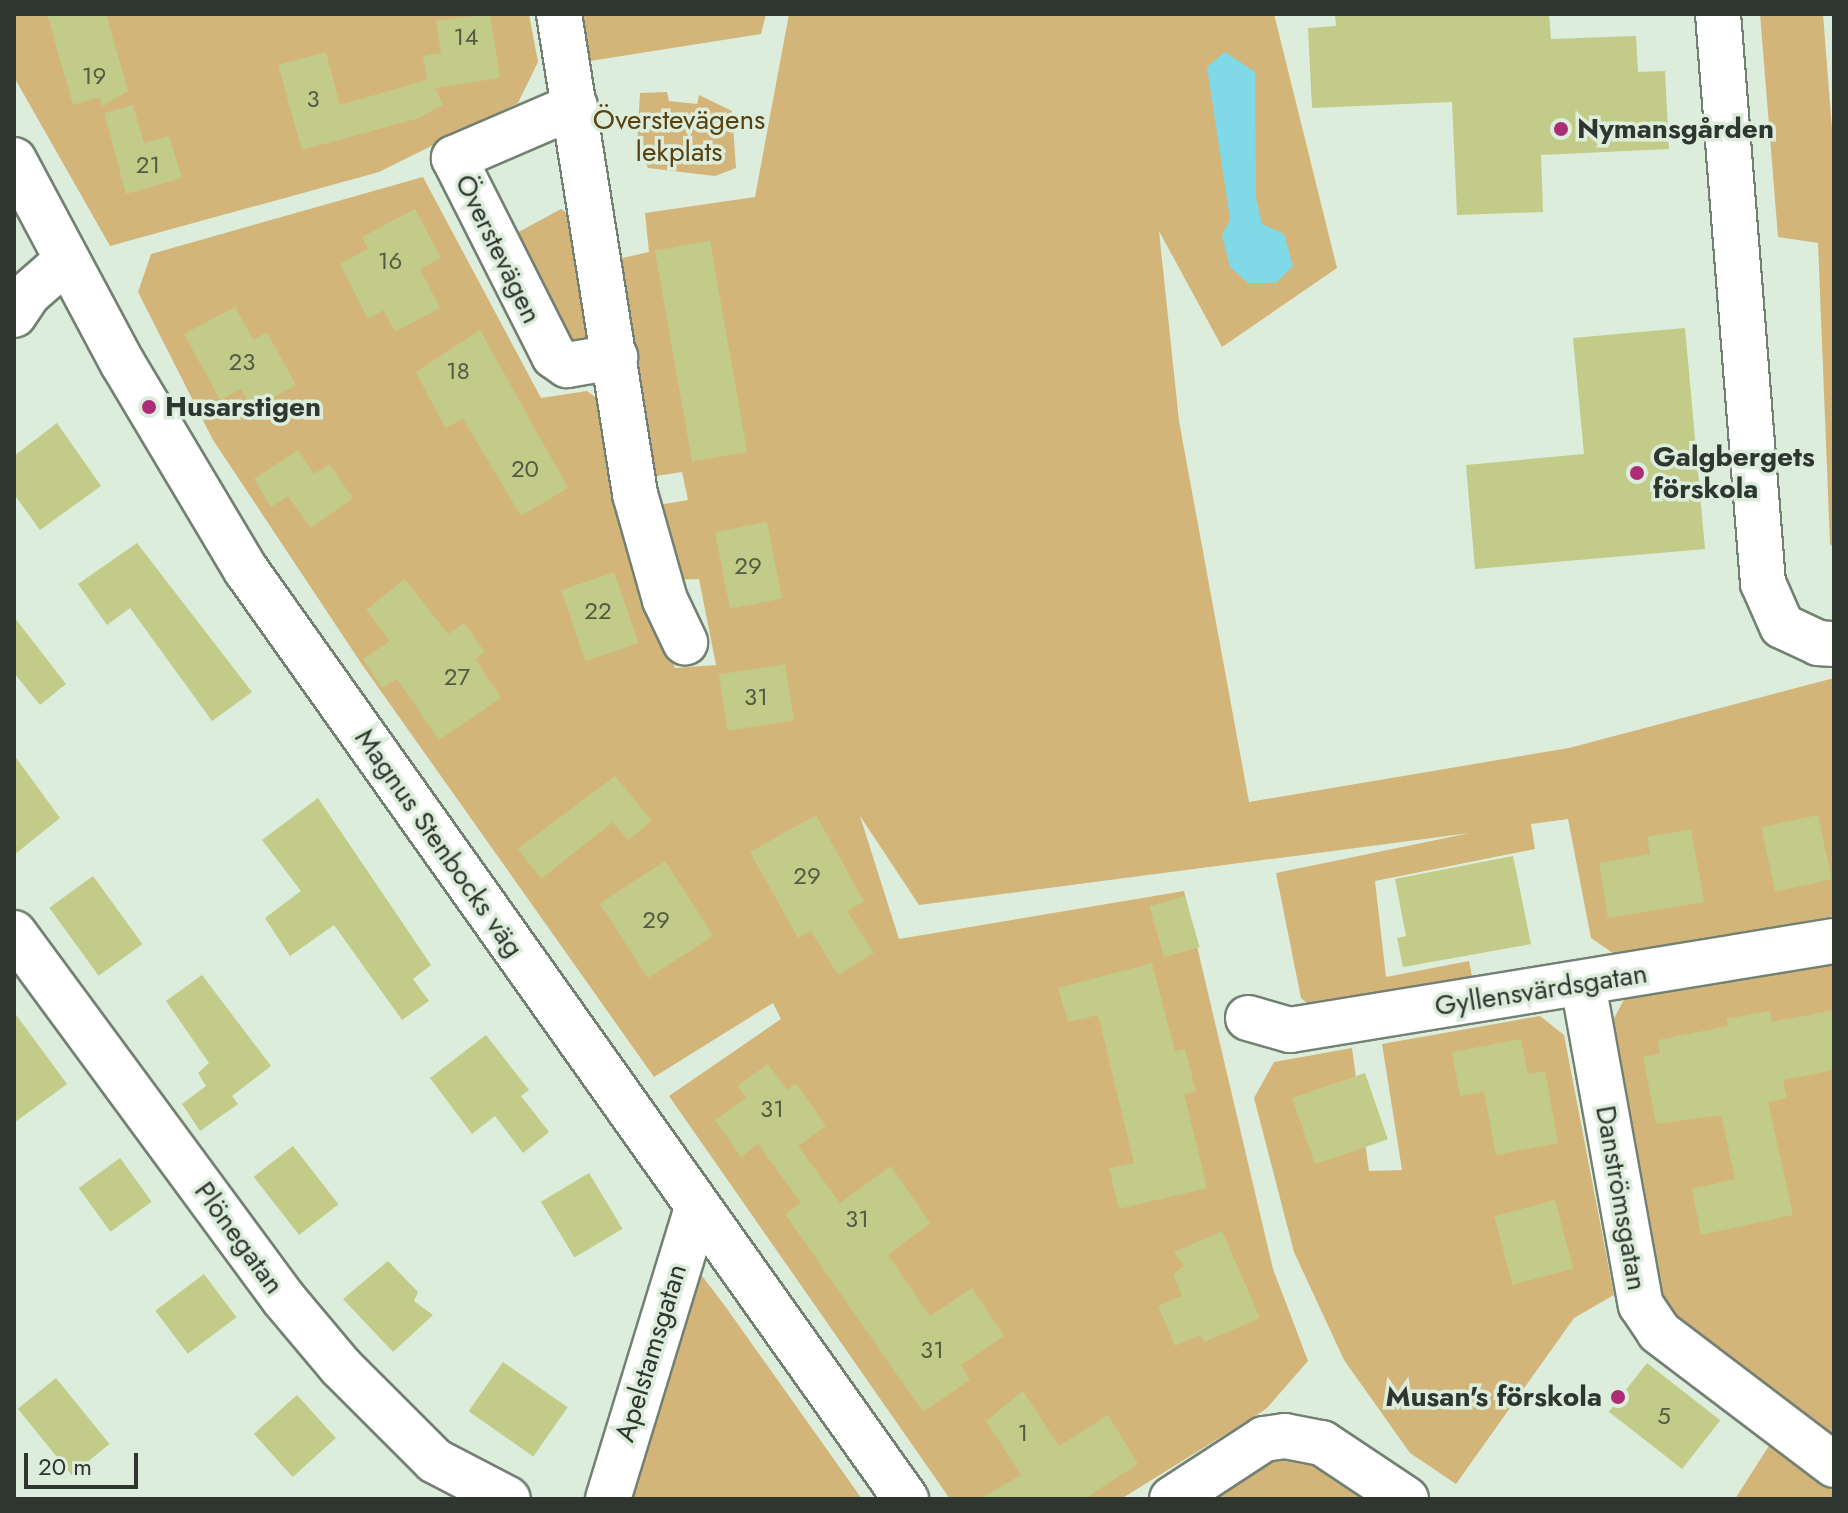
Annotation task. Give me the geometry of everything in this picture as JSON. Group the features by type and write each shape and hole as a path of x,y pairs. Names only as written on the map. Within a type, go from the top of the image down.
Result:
{"street":[{"path":"559,14 641,521 665,600 685,642"},
{"path":"1718,14 1763,583 1782,626 1818,643 1834,644"},
{"name":"Överstevägen","path":"575,106 454,158 554,356 567,365 615,357"},
{"name":"Magnus Stenbocks väg","path":"14,160 66,261 246,570 906,1499"},
{"path":"14,315 28,294 66,261"},
{"name":"Plönegatan","path":"14,933 283,1298 341,1367 435,1461 508,1499"},
{"name":"Gyllensvärdsgatan","path":"1248,1018 1290,1030 1834,941"},
{"name":"Danströmsgatan","path":"1583,984 1641,1305 1659,1332 1834,1465"},
{"name":"Apelstamsgatan","path":"608,1499 697,1207"},
{"path":"1172,1499 1264,1439 1285,1436 1322,1443 1406,1499"}],"green space":[{"path":"14,14 529,14 538,62 518,103 379,172 110,246 14,77"},
{"path":"582,14 766,14 761,34 590,61"},
{"path":"789,14 1274,14 1337,268 1222,347 1159,231 1179,421 1249,802 1569,748 1834,678 1834,916 1617,956 1591,938 1568,819 1531,824 1535,849 1375,881 1386,977 1469,961 1472,976 1312,1007 1301,998 1276,873 1470,833 919,905 860,816 899,939 1184,891 1273,1269 1308,1361 1266,1409 1121,1499 950,1499 669,1096 781,1019 773,1003 654,1077 363,666 213,440 138,292 151,254 423,177 541,398 587,391 598,399 618,489 675,668 716,665 699,579 669,580 653,506 688,500 682,472 650,477 618,259 649,252 645,213 755,197"},
{"path":"1760,14 1823,14 1834,155 1834,548 1830,544 1818,243 1778,237"},
{"name":"Överstevägens lekplats","path":"667,92 669,101 697,104 699,95 732,111 736,168 715,176 648,168 637,144 640,93"},
{"path":"561,209 570,215 594,338 570,347 515,234"},
{"path":"1834,956 1834,1445 1659,1307 1610,1026 1628,992"},
{"path":"1540,1016 1564,1035 1614,1295 1574,1318 1456,1484 1410,1453 1344,1360 1294,1252 1254,1098 1274,1062 1352,1048 1369,1171 1402,1170 1382,1044"},
{"path":"696,1268 725,1306 862,1499 625,1499"},
{"path":"1772,1441 1834,1492 1834,1499 1735,1499"},
{"path":"1312,1457 1373,1499 1214,1499 1272,1462"}],"water":[{"path":"1225,52 1255,72 1256,198 1262,224 1284,234 1293,266 1276,283 1248,283 1230,267 1222,235 1230,219 1207,67"}],"building":[{"path":"47,14 106,14 128,91 102,106 100,97 73,105"},
{"path":"490,14 500,78 435,88 443,105 416,119 302,150 278,65 326,52 340,105 427,80 423,56 441,53 436,21"},
{"name":"Nymansgården","path":"1335,14 1549,14 1551,39 1636,36 1638,72 1665,71 1669,149 1541,155 1543,212 1457,215 1452,102 1312,108 1308,28 1336,26"},
{"path":"133,105 144,143 169,136 182,178 126,194 104,113"},
{"path":"415,209 441,258 420,269 440,308 395,332 384,310 368,319 340,264 368,249 362,237"},
{"path":"710,241 747,452 692,461 655,251"},
{"path":"235,307 253,340 267,332 296,385 252,409 241,389 220,400 184,334"},
{"path":"1685,328 1705,549 1475,569 1466,465 1584,454 1573,338"},
{"path":"480,330 568,488 521,516 463,419 445,428 416,372"},
{"path":"57,423 101,486 40,530 14,494 14,456"},
{"path":"298,450 314,474 329,464 353,498 311,528 288,496 271,507 254,479"},
{"path":"767,522 782,599 730,609 715,532"},
{"path":"137,543 252,692 212,721 130,608 107,625 78,584"},
{"path":"614,572 638,643 585,661 561,590"},
{"path":"405,579 448,634 464,623 485,652 475,659 501,698 439,740 397,679 382,688 363,659 390,641 366,610"},
{"path":"14,617 66,684 40,705 14,673"},
{"path":"785,664 794,720 728,731 719,674"},
{"path":"14,755 60,818 14,855"},
{"path":"615,776 652,821 628,840 613,822 541,879 518,849"},
{"path":"318,798 431,965 413,979 429,1001 402,1020 334,925 290,956 265,918 301,891 262,840"},
{"path":"816,815 864,901 847,911 874,953 838,975 811,931 798,938 750,852"},
{"path":"1818,815 1832,880 1775,892 1761,827"},
{"path":"1691,829 1704,902 1608,918 1599,863 1650,854 1647,837"},
{"path":"1513,856 1531,944 1403,967 1397,938 1406,936 1395,879"},
{"path":"665,861 713,936 648,978 600,903"},
{"path":"93,876 142,944 99,976 49,908"},
{"path":"1185,896 1200,947 1164,957 1149,906"},
{"path":"1152,963 1175,1051 1185,1049 1196,1091 1184,1094 1207,1188 1119,1209 1109,1168 1134,1163 1098,1015 1068,1022 1058,988"},
{"path":"202,975 271,1066 232,1096 238,1104 200,1131 182,1104 206,1086 198,1073 209,1063 166,1001"},
{"path":"1834,1010 1834,1070 1783,1080 1787,1098 1768,1102 1793,1215 1701,1235 1692,1189 1735,1179 1721,1115 1656,1124 1643,1057 1660,1054 1658,1040 1728,1026 1726,1019 1770,1011 1772,1022"},
{"path":"14,1012 67,1084 14,1123"},
{"path":"486,1035 529,1090 521,1096 549,1132 523,1153 495,1116 472,1134 430,1078"},
{"path":"1521,1039 1528,1074 1545,1071 1558,1143 1496,1155 1484,1092 1460,1096 1452,1052"},
{"path":"768,1064 787,1090 796,1083 826,1126 798,1146 840,1203 891,1166 930,1223 888,1255 930,1316 972,1288 1004,1336 961,1365 970,1380 923,1412 785,1214 801,1203 758,1144 741,1157 715,1120 746,1098 737,1086"},
{"path":"1365,1073 1388,1139 1315,1164 1292,1098"},
{"path":"293,1146 339,1204 299,1235 254,1177"},
{"path":"120,1158 152,1202 110,1232 79,1188"},
{"path":"589,1173 622,1229 574,1258 541,1202"},
{"path":"1555,1200 1573,1269 1513,1285 1494,1216"},
{"path":"1222,1231 1260,1318 1204,1342 1200,1335 1175,1346 1158,1306 1182,1296 1173,1274 1184,1266 1174,1252"},
{"path":"388,1261 418,1292 414,1301 433,1315 393,1352 343,1299"},
{"path":"204,1274 236,1317 188,1354 155,1311"},
{"path":"503,1362 568,1407 533,1456 469,1411"},
{"path":"1647,1363 1720,1420 1682,1469 1609,1412"},
{"path":"56,1378 109,1444 71,1475 18,1409"},
{"path":"1023,1391 1059,1446 1108,1415 1138,1464 1084,1499 979,1499 1021,1475 986,1421"},
{"path":"297,1395 336,1438 293,1477 254,1434"}],"place":[{"name":"Nymansgården","path":"1561,129"},
{"name":"Husarstigen","path":"149,407"},
{"name":"Galgbergets förskola","path":"1637,473"},
{"name":"Musan's förskola","path":"1618,1397"}]}
